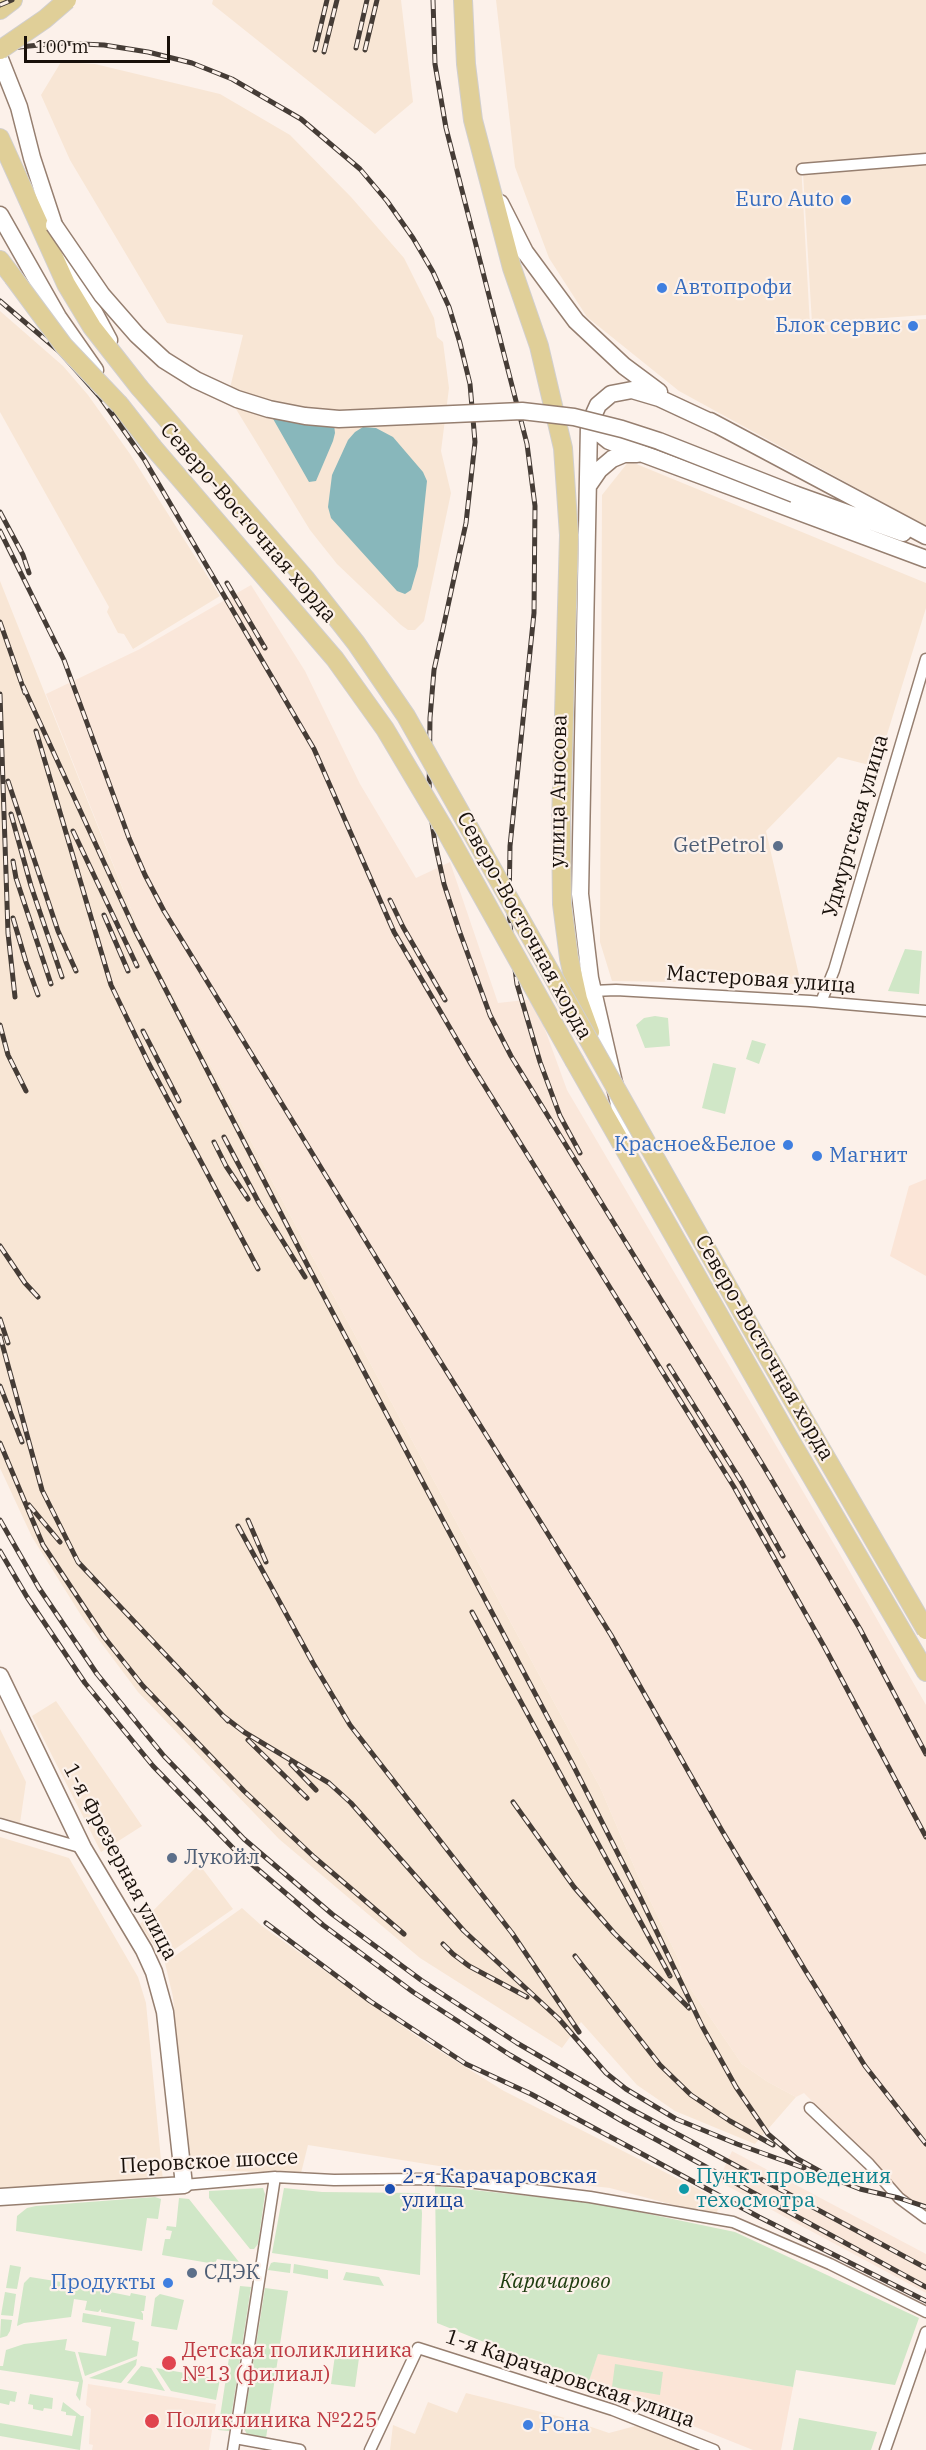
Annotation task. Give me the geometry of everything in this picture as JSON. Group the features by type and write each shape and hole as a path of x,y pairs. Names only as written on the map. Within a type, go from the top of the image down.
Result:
{"main road":[{"path":"0,10 13,0"},
{"path":"0,50 68,0"},
{"name":"Северо-Восточная хорда","path":"463,6 466,64 473,120 512,268 538,346 563,448 569,535 561,823 562,904 569,958 578,999 596,1051"},
{"name":"Северо-Восточная хорда","path":"0,138 66,284 92,327 139,387 304,578 356,643 406,716 755,1335 926,1631"},
{"name":"Северо-Восточная хорда","path":"0,260 64,346 120,405 166,463 335,659 385,729 437,816 740,1353 926,1672"}],"street":[{"name":"Северо-Восточная хорда","path":"0,59 19,107 32,158 54,225 80,286 114,350 139,387"},
{"path":"802,168 926,159"},
{"path":"486,172 525,252 576,321 615,359 651,387 717,425 926,536"},
{"path":"0,216 58,317 120,405"},
{"path":"54,225 102,295 164,360 196,380 237,399 269,409 305,416 339,419 522,411 574,417 659,441 794,494 926,541"},
{"path":"717,425 659,398 632,390 611,394 598,405 590,424 609,441 926,559"},
{"name":"улица Аносова","path":"590,424 580,894 586,960 623,1130 636,1164 926,1664"},
{"path":"588,486 599,470 618,456 632,453 652,457"},
{"name":"Удмуртская улица","path":"821,1002 834,970 926,659"},
{"name":"Мастеровая улица","path":"592,991 616,990 821,1002 926,1011"},
{"name":"улица Аносова","path":"616,1094 926,1631"},
{"name":"1-я Фрезерная улица","path":"0,1676 83,1848 144,1950 161,1991 184,2185"},
{"path":"0,1824 83,1848"},
{"path":"810,2108 869,2164 899,2198 926,2218"},
{"path":"233,2450 275,2177"},
{"name":"Перовское шоссе","path":"0,2198 275,2177 460,2181 590,2197 733,2223 830,2264 926,2312"},
{"path":"885,2450 926,2332"},
{"name":"1-я Карачаровская улица","path":"370,2450 418,2348 603,2406 714,2450"},
{"path":"235,2438 300,2450"}],"shaded area":[{"path":"213,0 401,0 413,102 375,134 212,4"},
{"path":"496,0 926,0 926,154 801,164 810,326 926,319 926,526 679,391 587,317 549,258 515,167"},
{"path":"61,62 95,64 220,94 290,135 351,197 404,258 434,318 437,337 443,342 449,388 441,451 451,493 424,621 415,630 408,630 401,625 337,564 310,530 228,396 243,335 167,323 70,160 41,95"},
{"path":"926,165 926,315 812,323 803,173"},
{"path":"0,311 63,366 88,395 130,454 220,596 133,649 124,634 118,633 107,612 109,607 0,412"},
{"path":"629,461 926,583 926,608 877,767 838,757 766,831 801,984 612,981 600,942 602,495"},
{"path":"0,581 140,932 304,1241 600,1787 637,1873 679,1960 682,1976 742,2064 768,2082 796,2097 755,2144 675,2111 637,2085 581,2022 562,2048 420,1958 279,1839 138,1692 84,1620 32,1537 0,1468"},
{"path":"251,585 305,671 360,784 416,878 450,862 498,1003 534,999 567,1090 926,1705 926,2213 904,2195 804,2093 796,2097 768,2082 742,2064 682,1976 679,1960 637,1873 600,1787 304,1241 140,932 46,694 140,649"},
{"path":"926,1179 926,1276 890,1256 909,1186"},
{"path":"56,1701 142,1826 101,1852 32,1716"},
{"path":"0,1729 26,1782 20,1823 0,1817"},
{"path":"0,1837 69,1858 138,1977 146,2003 163,2181 0,2191"},
{"path":"199,1864 233,1909 162,1958 140,1924"},
{"path":"242,1908 262,1926 422,2040 504,2091 722,2201 715,2216 610,2188 495,2175 308,2145 301,2173 189,2170 173,1997 165,1963"},
{"path":"732,2151 926,2254 926,2293 718,2181"},
{"path":"598,2353 793,2387 781,2450 753,2450 588,2384"},
{"name":"Поликлиника №225","path":"88,2384 216,2404 209,2450 92,2450 93,2445 89,2444 91,2409 86,2405"},
{"path":"466,2393 565,2418 609,2433 639,2425 699,2450 390,2450 393,2425 415,2434 428,2402 457,2413"}],"green space":[{"path":"905,949 922,951 919,994 888,991"},
{"path":"655,1016 668,1018 670,1046 645,1048 636,1025 644,1018"},
{"path":"752,1040 766,1044 759,1064 746,1059"},
{"path":"713,1063 736,1068 725,1114 702,1108"},
{"name":"Карачарово","path":"435,2186 596,2203 735,2232 919,2318 895,2385 796,2370 793,2387 598,2354 588,2384 437,2323"},
{"path":"263,2188 265,2194 258,2244 254,2249 250,2249 209,2198 209,2191"},
{"path":"284,2188 322,2192 420,2193 422,2213 420,2275 272,2253"},
{"path":"155,2197 161,2199 158,2219 147,2218 142,2251 16,2231 17,2216 27,2208"},
{"path":"179,2198 189,2199 239,2262 217,2259 215,2264 162,2255 165,2239 170,2239 172,2231 166,2230 167,2226 176,2227"},
{"path":"274,2262 291,2264 290,2273 268,2270"},
{"path":"294,2264 328,2270 328,2279 293,2273"},
{"path":"10,2265 21,2267 17,2289 6,2288"},
{"path":"346,2272 379,2277 384,2286 343,2280"},
{"path":"30,2277 105,2289 105,2291 130,2296 131,2293 146,2296 144,2311 141,2311 143,2320 101,2312 101,2309 98,2312 85,2310 87,2301 74,2299 71,2317 24,2323 17,2326 24,2283"},
{"path":"240,2286 251,2287 229,2431 218,2430"},
{"path":"265,2288 288,2291 266,2438 247,2434 243,2427"},
{"path":"5,2292 16,2294 13,2316 1,2315"},
{"path":"160,2294 184,2300 177,2330 151,2326 155,2298"},
{"path":"83,2313 135,2322 132,2340 139,2342 137,2356 85,2376 78,2352 106,2356 111,2327 82,2322"},
{"path":"1,2319 12,2320 7,2336 0,2338"},
{"path":"67,2339 65,2350 75,2352 83,2381 80,2401 76,2395 79,2382 0,2370 6,2350 24,2344"},
{"path":"335,2355 359,2358 355,2387 331,2384"},
{"path":"137,2359 136,2365 121,2383 89,2378"},
{"path":"615,2364 663,2372 660,2395 612,2387"},
{"path":"141,2366 151,2368 165,2391 127,2383"},
{"path":"156,2368 220,2379 216,2400 171,2391"},
{"path":"0,2389 17,2392 15,2402 10,2401 9,2405 0,2403"},
{"path":"30,2394 53,2398 52,2409 44,2408 43,2411 33,2409 33,2405 28,2404"},
{"path":"63,2402 84,2416 80,2450 0,2436 0,2423 72,2436 76,2416 66,2415 66,2412 61,2411"},
{"path":"799,2418 877,2432 871,2450 793,2450"}],"water":[{"path":"279,404 329,419 334,424 333,441 316,481 309,482 272,417"},
{"path":"363,427 376,428 393,437 423,472 427,481 418,566 411,590 405,594 397,591 331,518 328,507 332,475 348,440"}],"railway":[{"path":"0,5 12,0"},
{"path":"315,50 327,0"},
{"path":"324,52 337,0"},
{"path":"356,48 367,0"},
{"path":"365,50 377,0"},
{"path":"433,0 435,64 446,128 527,444 535,506 534,613 510,846 509,911 512,947 517,984 540,1062 560,1116 580,1153"},
{"path":"0,49 59,43 104,45 148,52 192,63 232,79 301,119 360,169 387,201 433,272 449,307 460,343 470,384 475,442 466,523 434,670 430,718 429,802 444,884 459,930 490,1015 511,1056 764,1467 860,1629 926,1754"},
{"path":"0,301 60,352 100,397 144,459 314,749 394,932 471,1064 734,1487 825,1648 926,1837"},
{"path":"91,375 118,407"},
{"path":"0,512 23,555 29,573"},
{"path":"0,531 64,660 129,838 164,911 397,1292 611,1635 721,1829 805,1970 865,2066 926,2144"},
{"path":"227,583 265,648"},
{"path":"0,622 25,693"},
{"path":"23,686 135,930 310,1270 573,1765 702,2026 736,2087 768,2134 796,2158 832,2178 860,2189 926,2207"},
{"path":"0,694 8,933 15,997"},
{"path":"36,731 111,985 149,1064 258,1269"},
{"path":"8,781 58,931 76,971"},
{"path":"11,814 31,886 62,977"},
{"path":"73,831 137,966"},
{"path":"13,861 16,878 51,984"},
{"path":"390,900 445,1000"},
{"path":"104,915 128,971"},
{"path":"13,918 38,995"},
{"path":"0,1025 8,1055 26,1091"},
{"path":"143,1031 179,1101"},
{"path":"224,1137 259,1203 305,1277"},
{"path":"214,1142 226,1166 248,1199"},
{"path":"0,1246 25,1283 38,1297"},
{"path":"0,1319 8,1343"},
{"path":"0,1336 42,1490 78,1562 228,1721"},
{"path":"669,1366 741,1481 783,1556"},
{"path":"0,1386 22,1442"},
{"path":"0,1443 43,1545 104,1637 143,1686 244,1791 314,1857 404,1934"},
{"path":"29,1505 60,1542"},
{"path":"0,1520 39,1588 97,1674 164,1756 244,1839 332,1914 421,1980 517,2043 629,2108 926,2268"},
{"path":"248,1520 266,1562"},
{"path":"238,1526 313,1663 350,1725 512,1933 579,2032"},
{"path":"0,1551 27,1597 85,1683 153,1766 234,1849 323,1925 413,1992 510,2055 622,2121 926,2287"},
{"path":"472,1612 670,1976"},
{"path":"222,1715 244,1732 329,1783 351,1803 464,1931 559,2019 606,2073 626,2089 676,2119 804,2168"},
{"path":"248,1740 307,1798"},
{"path":"291,1764 316,1790"},
{"path":"513,1802 574,1887 614,1933 689,2008"},
{"path":"266,1923 370,2001 466,2064 531,2094 759,2217 926,2301"},
{"path":"443,1944 469,1966 527,1997"},
{"path":"575,1956 660,2065 691,2095 730,2121 773,2145"}],"place":[{"name":"Euro Auto","path":"846,200"},
{"name":"Автопрофи","path":"662,288"},
{"name":"Блок сервис","path":"913,326"},
{"name":"GetPetrol","path":"778,846"},
{"name":"Красное&Белое","path":"788,1145"},
{"name":"Магнит","path":"817,1156"},
{"name":"Лукойл","path":"172,1858"},
{"name":"2-я Карачаровская улица","path":"390,2189"},
{"name":"Пункт проведения техосмотра","path":"684,2189"},
{"name":"СДЭК","path":"192,2273"},
{"name":"Продукты","path":"168,2283"},
{"name":"Детская поликлиника №13 (филиал)","path":"169,2363"},
{"name":"Поликлиника №225","path":"152,2421"},
{"name":"Рона","path":"528,2425"}]}
